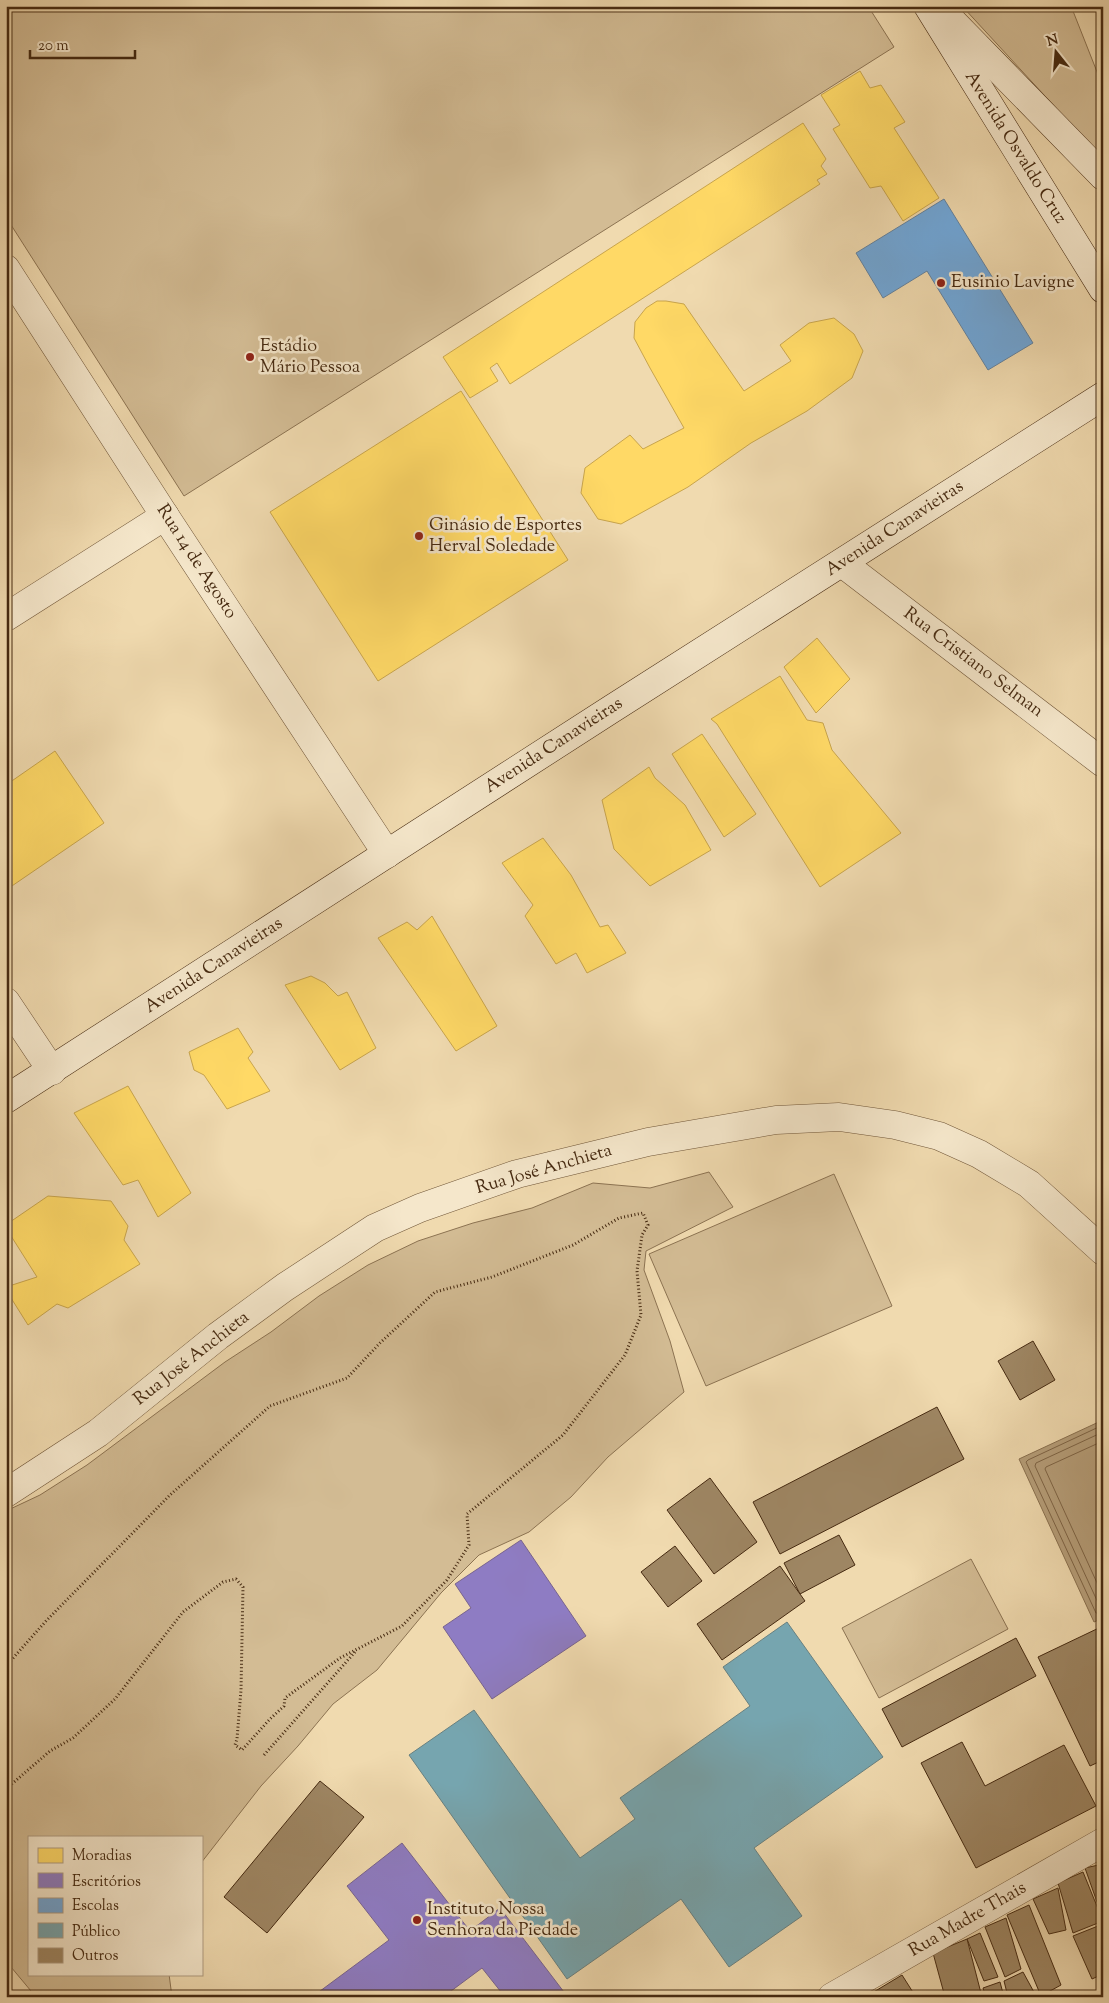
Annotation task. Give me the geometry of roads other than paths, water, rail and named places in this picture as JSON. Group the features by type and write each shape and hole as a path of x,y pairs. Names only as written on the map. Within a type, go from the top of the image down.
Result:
{"street":[{"name":"Avenida Osvaldo Cruz","path":"928,6 1103,290"},
{"name":"Avenida Osvaldo Cruz","path":"938,6 1103,176"},
{"name":"Rua 14 de Agosto","path":"6,269 165,516 388,854"},
{"name":"Avenida Canavieiras","path":"6,1099 1103,396"},
{"path":"6,617 165,516"},
{"name":"Rua Cristiano Selman","path":"842,563 1103,764"},
{"path":"6,1002 52,1071"},
{"name":"Rua José Anchieta","path":"6,1493 98,1433 218,1336 286,1287 374,1228 420,1208 517,1174 648,1142 776,1120 840,1117 895,1125 939,1136 979,1154 1029,1184 1103,1251"},
{"name":"Rua Madre Thais","path":"832,1997 1103,1842"}],"water":[{"path":"1103,1420 1103,1618 1094,1622 1019,1459"}],"place":[{"name":"Eusinio Lavigne","path":"941,283"},
{"name":"Estádio Mário Pessoa","path":"250,357"},
{"name":"Ginásio de Esportes Herval Soledade","path":"419,536"},
{"name":"Instituto Nossa Senhora da Piedade","path":"417,1920"}]}
